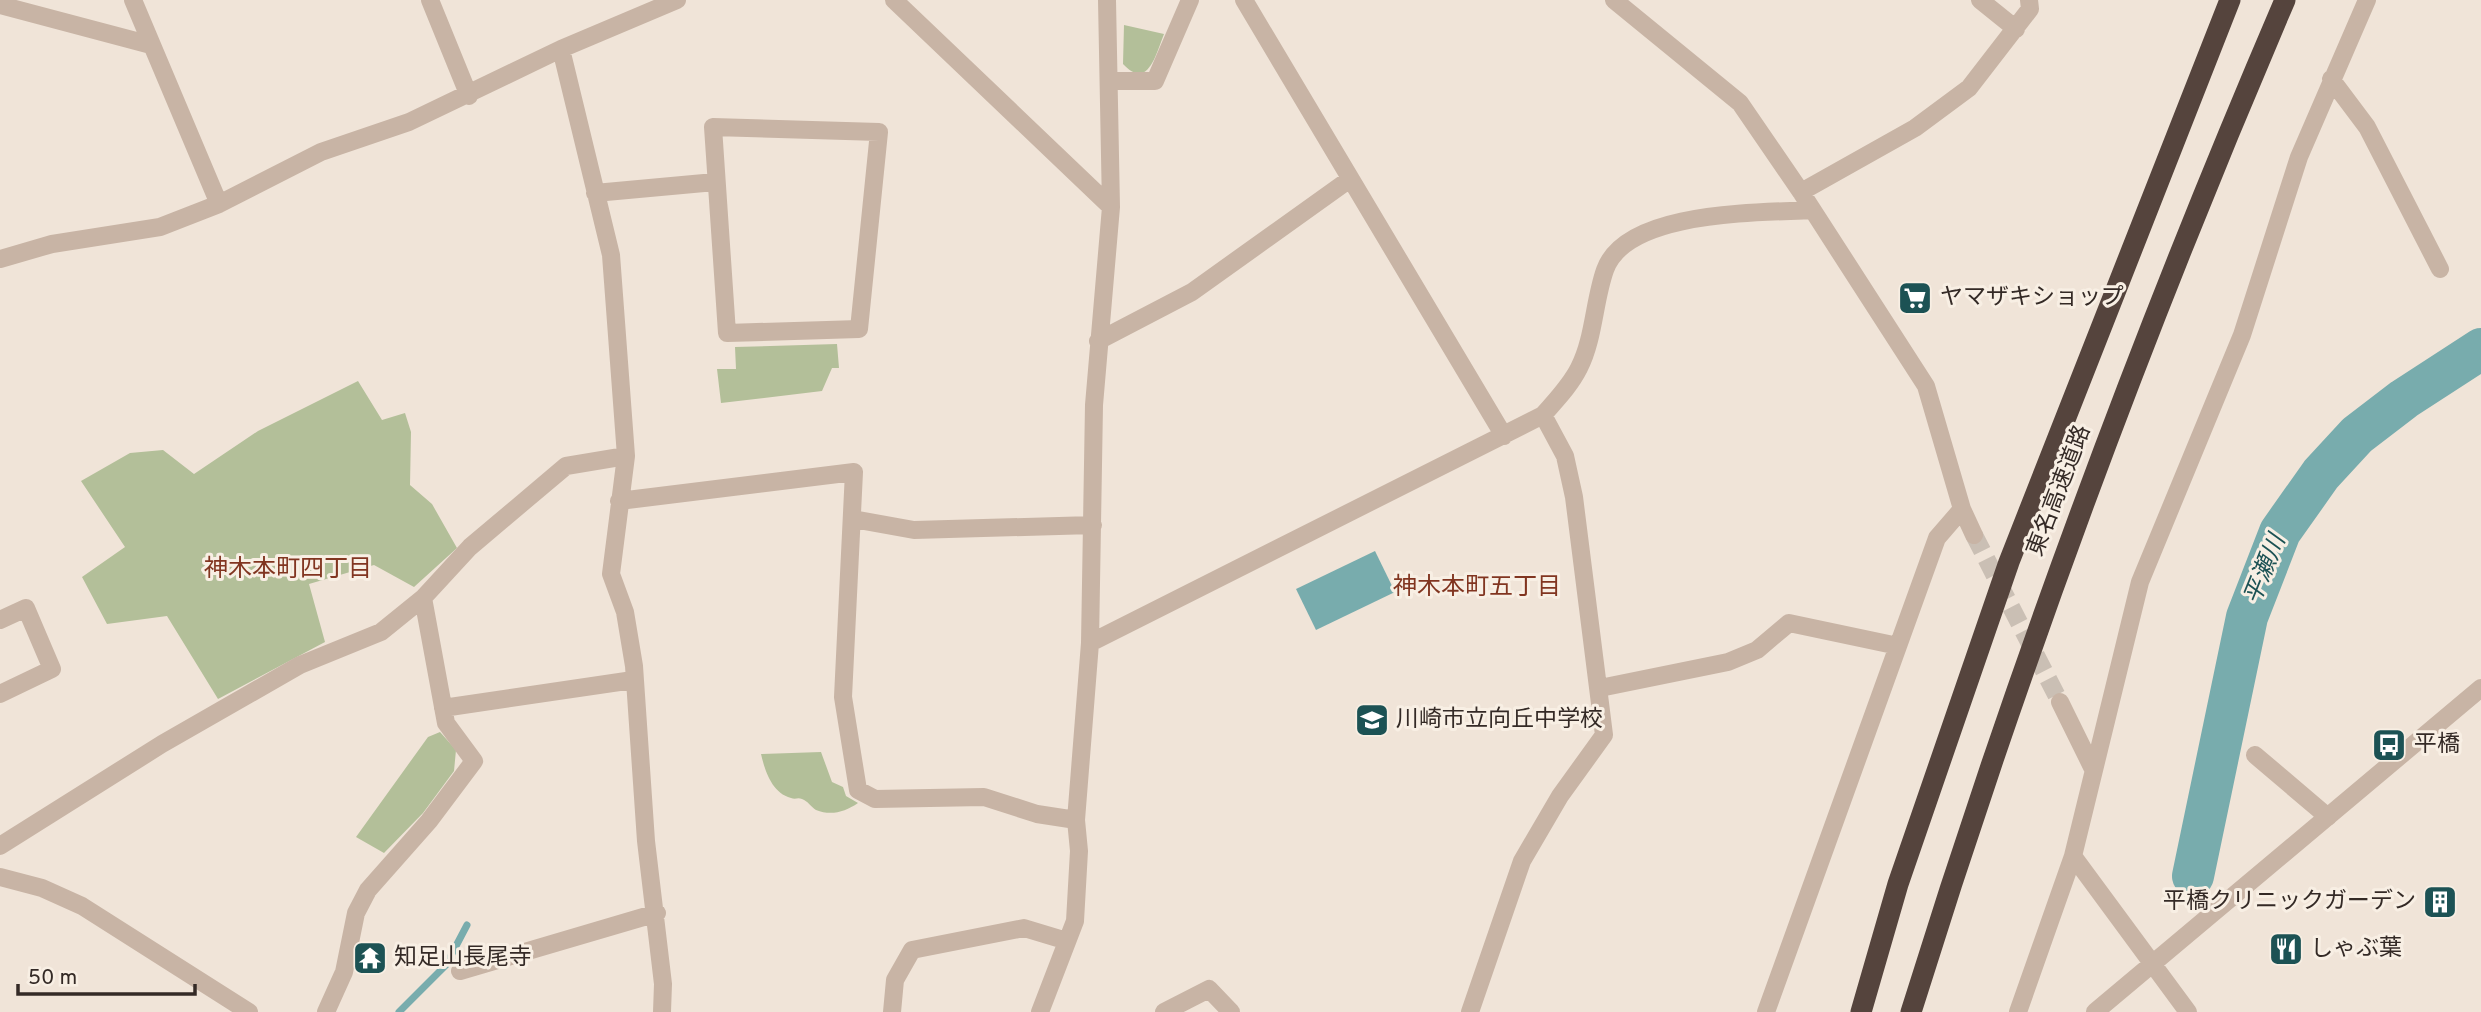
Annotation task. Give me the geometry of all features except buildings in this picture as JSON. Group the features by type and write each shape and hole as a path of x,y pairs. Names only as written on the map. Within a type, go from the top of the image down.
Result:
{"highway":[{"name":"東名高速道路","path":"1861,1012 1903,871 2009,562 2230,0"},
{"name":"東名高速道路","path":"1911,1012 2050,590 2210,176 2286,0"}],"street":[{"path":"133,0 219,204"},
{"path":"430,0 469,96"},
{"path":"0,259 52,244 160,227 219,204 321,152 409,122 469,96 561,49 677,0"},
{"path":"894,0 1111,207"},
{"path":"1040,1012 1075,921 1079,851 1076,820 1090,643 1094,405 1111,207 1111,81 1107,0"},
{"path":"1111,81 1156,82 1190,0"},
{"path":"1244,0 1504,436"},
{"path":"1614,0 1740,103 1801,192 1926,386 1962,509 1974,535"},
{"path":"1980,0 2016,29"},
{"path":"1801,192 1915,128 1969,88 2030,9 2029,0"},
{"path":"2018,1012 2073,856 2140,582 2242,335 2299,157 2367,0"},
{"path":"0,5 151,45"},
{"path":"561,49 611,255 626,456 611,574 625,612 634,680 646,841 657,914 662,1012"},
{"path":"2331,79 2367,127 2440,269"},
{"path":"713,127 879,132 859,329 727,333 715,182 713,127"},
{"path":"1098,341 1192,292 1350,179"},
{"path":"595,193 715,182"},
{"path":"1090,643 1543,415 1571,383 1581,365 1606,267 1638,234 1676,222 1737,214 1812,211"},
{"path":"1472,1012 1522,861 1560,796 1604,734 1600,688 1565,456 1543,415"},
{"path":"0,846 162,744 300,665 381,632 423,598 470,547 566,466 626,456"},
{"path":"619,501 854,472 843,696 858,790 875,799 984,797 1037,814 1076,820"},
{"path":"1766,1012 1937,538 1962,509"},
{"path":"853,519 914,530 1093,524"},
{"path":"326,1012 344,972 356,913 368,890 429,821 474,761 446,723 423,598"},
{"path":"0,620 26,608 52,669 0,694"},
{"path":"1600,688 1728,662 1757,650 1789,623 1898,646"},
{"path":"443,708 634,680"},
{"path":"2095,1012 2481,688"},
{"path":"2060,702 2093,769"},
{"path":"2255,755 2328,817"},
{"path":"2073,856 2188,1012"},
{"path":"0,877 42,888 82,906 249,1012"},
{"path":"460,971 657,914"},
{"path":"892,1012 895,980 912,950 1024,928 1067,941"},
{"path":"1164,1012 1209,989 1231,1012"}],"green space":[{"path":"1124,25 1164,34 1150,67 1145,72 1139,74 1123,64"},
{"path":"837,344 839,368 832,368 822,391 721,403 717,369 736,369 735,347"},
{"path":"358,381 382,420 405,413 411,432 410,485 432,504 457,548 414,587 374,565 309,584 325,642 218,699 167,616 107,624 82,577 125,547 81,481 130,453 163,450 194,474 258,431"},
{"path":"440,732 456,750 454,771 423,813 384,853 356,837 428,737"},
{"path":"821,752 832,782 843,787 846,796 858,803 848,809 827,813 816,810 802,799 784,795 770,780 761,754"}],"water":[{"path":"1375,551 1395,592 1316,630 1296,589"}],"waterway":[{"name":"平瀬川","path":"2193,876 2247,617 2280,532 2321,474 2357,435 2404,399 2481,349"},
{"path":"399,1012 446,965 467,925"}],"tunnel":[{"path":"1974,535 2060,702"}],"place":[{"name":"ヤマザキショップ","path":"1915,298"},
{"name":"川崎市立向丘中学校","path":"1372,720"},
{"name":"平橋","path":"2389,745"},
{"name":"平橋クリニックガーデン","path":"2440,902"},
{"name":"しゃぶ葉","path":"2286,949"},
{"name":"知足山長尾寺","path":"370,958"}],"district":[{"name":"神木本町四丁目","path":"288,570"},
{"name":"神木本町五丁目","path":"1477,588"}]}
